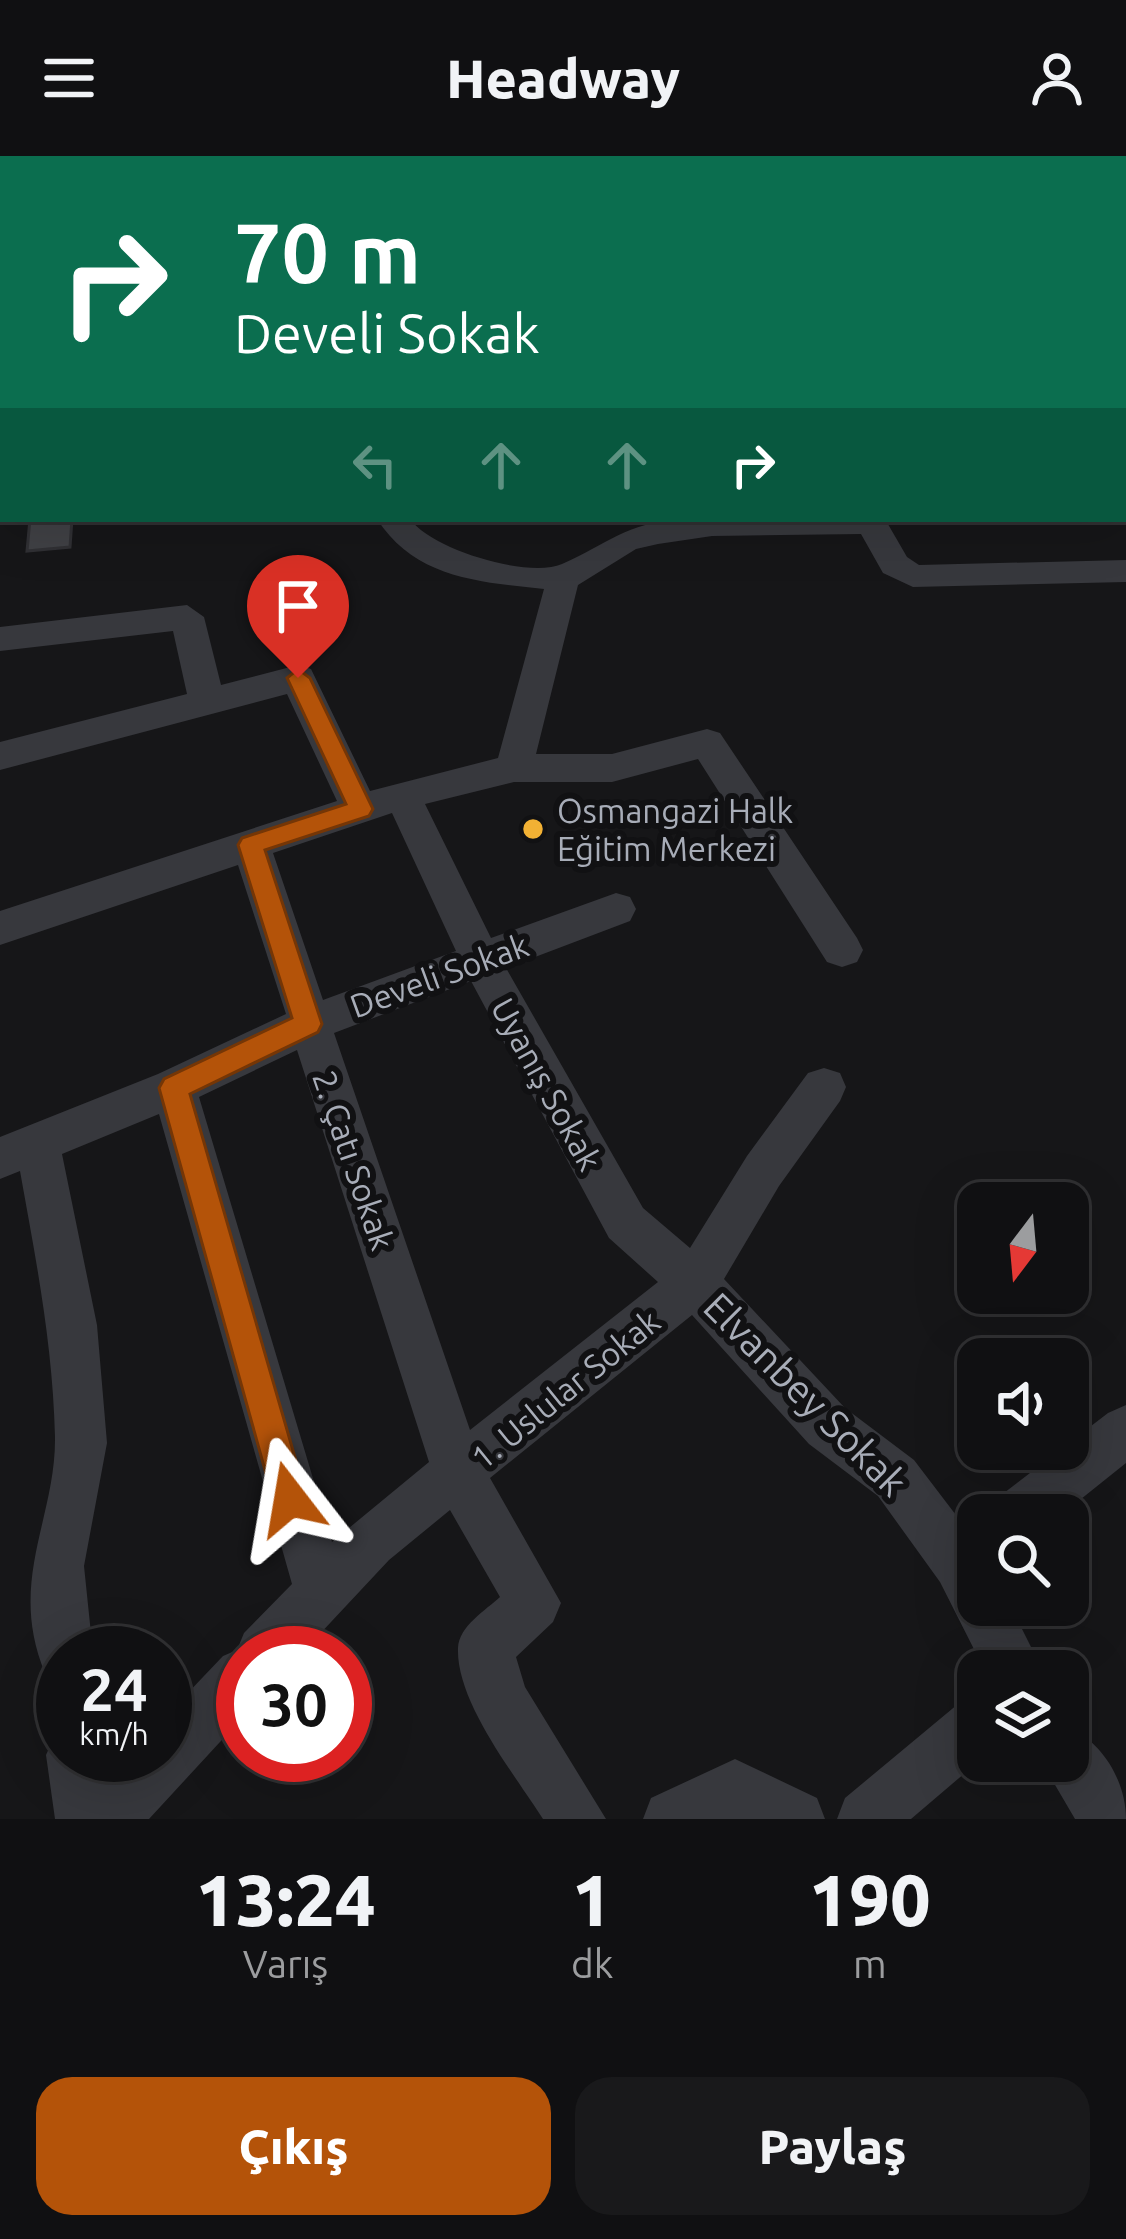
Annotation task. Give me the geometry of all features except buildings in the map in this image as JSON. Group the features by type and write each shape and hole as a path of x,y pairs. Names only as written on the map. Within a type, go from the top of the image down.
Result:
{"street":[{"path":"395,522 410,542 442,559 486,572 563,579 626,540 658,533 712,525 831,522"},
{"path":"872,522 895,565 913,576 1126,571"},
{"path":"514,768 563,579"},
{"path":"0,639 187,617 207,701"},
{"path":"0,755 298,678 360,809"},
{"path":"0,928 402,795 514,768 612,769 707,743 842,950"},
{"name":"Uyanış Sokak","path":"402,795 520,1040 626,1223 695,1283"},
{"name":"2. Çatı Sokak","path":"250,845 459,1475 534,1603 486,1647 500,1700 577,1819"},
{"name":"Develi Sokak","path":"19,1152 174,1088 308,1024 616,909"},
{"name":"1. Uslular Sokak","path":"287,1626 370,1541 459,1475 695,1283 763,1171 824,1087"},
{"path":"174,1088 290,1499 321,1589"},
{"path":"19,1152 73,1325 81,1444 57,1566 62,1626"},
{"name":"Elvanbey Sokak","path":"695,1283 826,1426 896,1478 957,1557"},
{"path":"1046,1494 1126,1431"},
{"path":"109,1819 216,1705"},
{"path":"866,1819 957,1742"},
{"path":"79,1782 84,1819"},
{"path":"1085,1782 1109,1819"},
{"path":"672,1819 735,1789 796,1819"}],"place":[{"name":"Osmangazi Halk Eğitim Merkezi","path":"533,829"}],"route":[{"path":"290,1499 174,1088 308,1024 250,845 360,809 298,678"}]}
